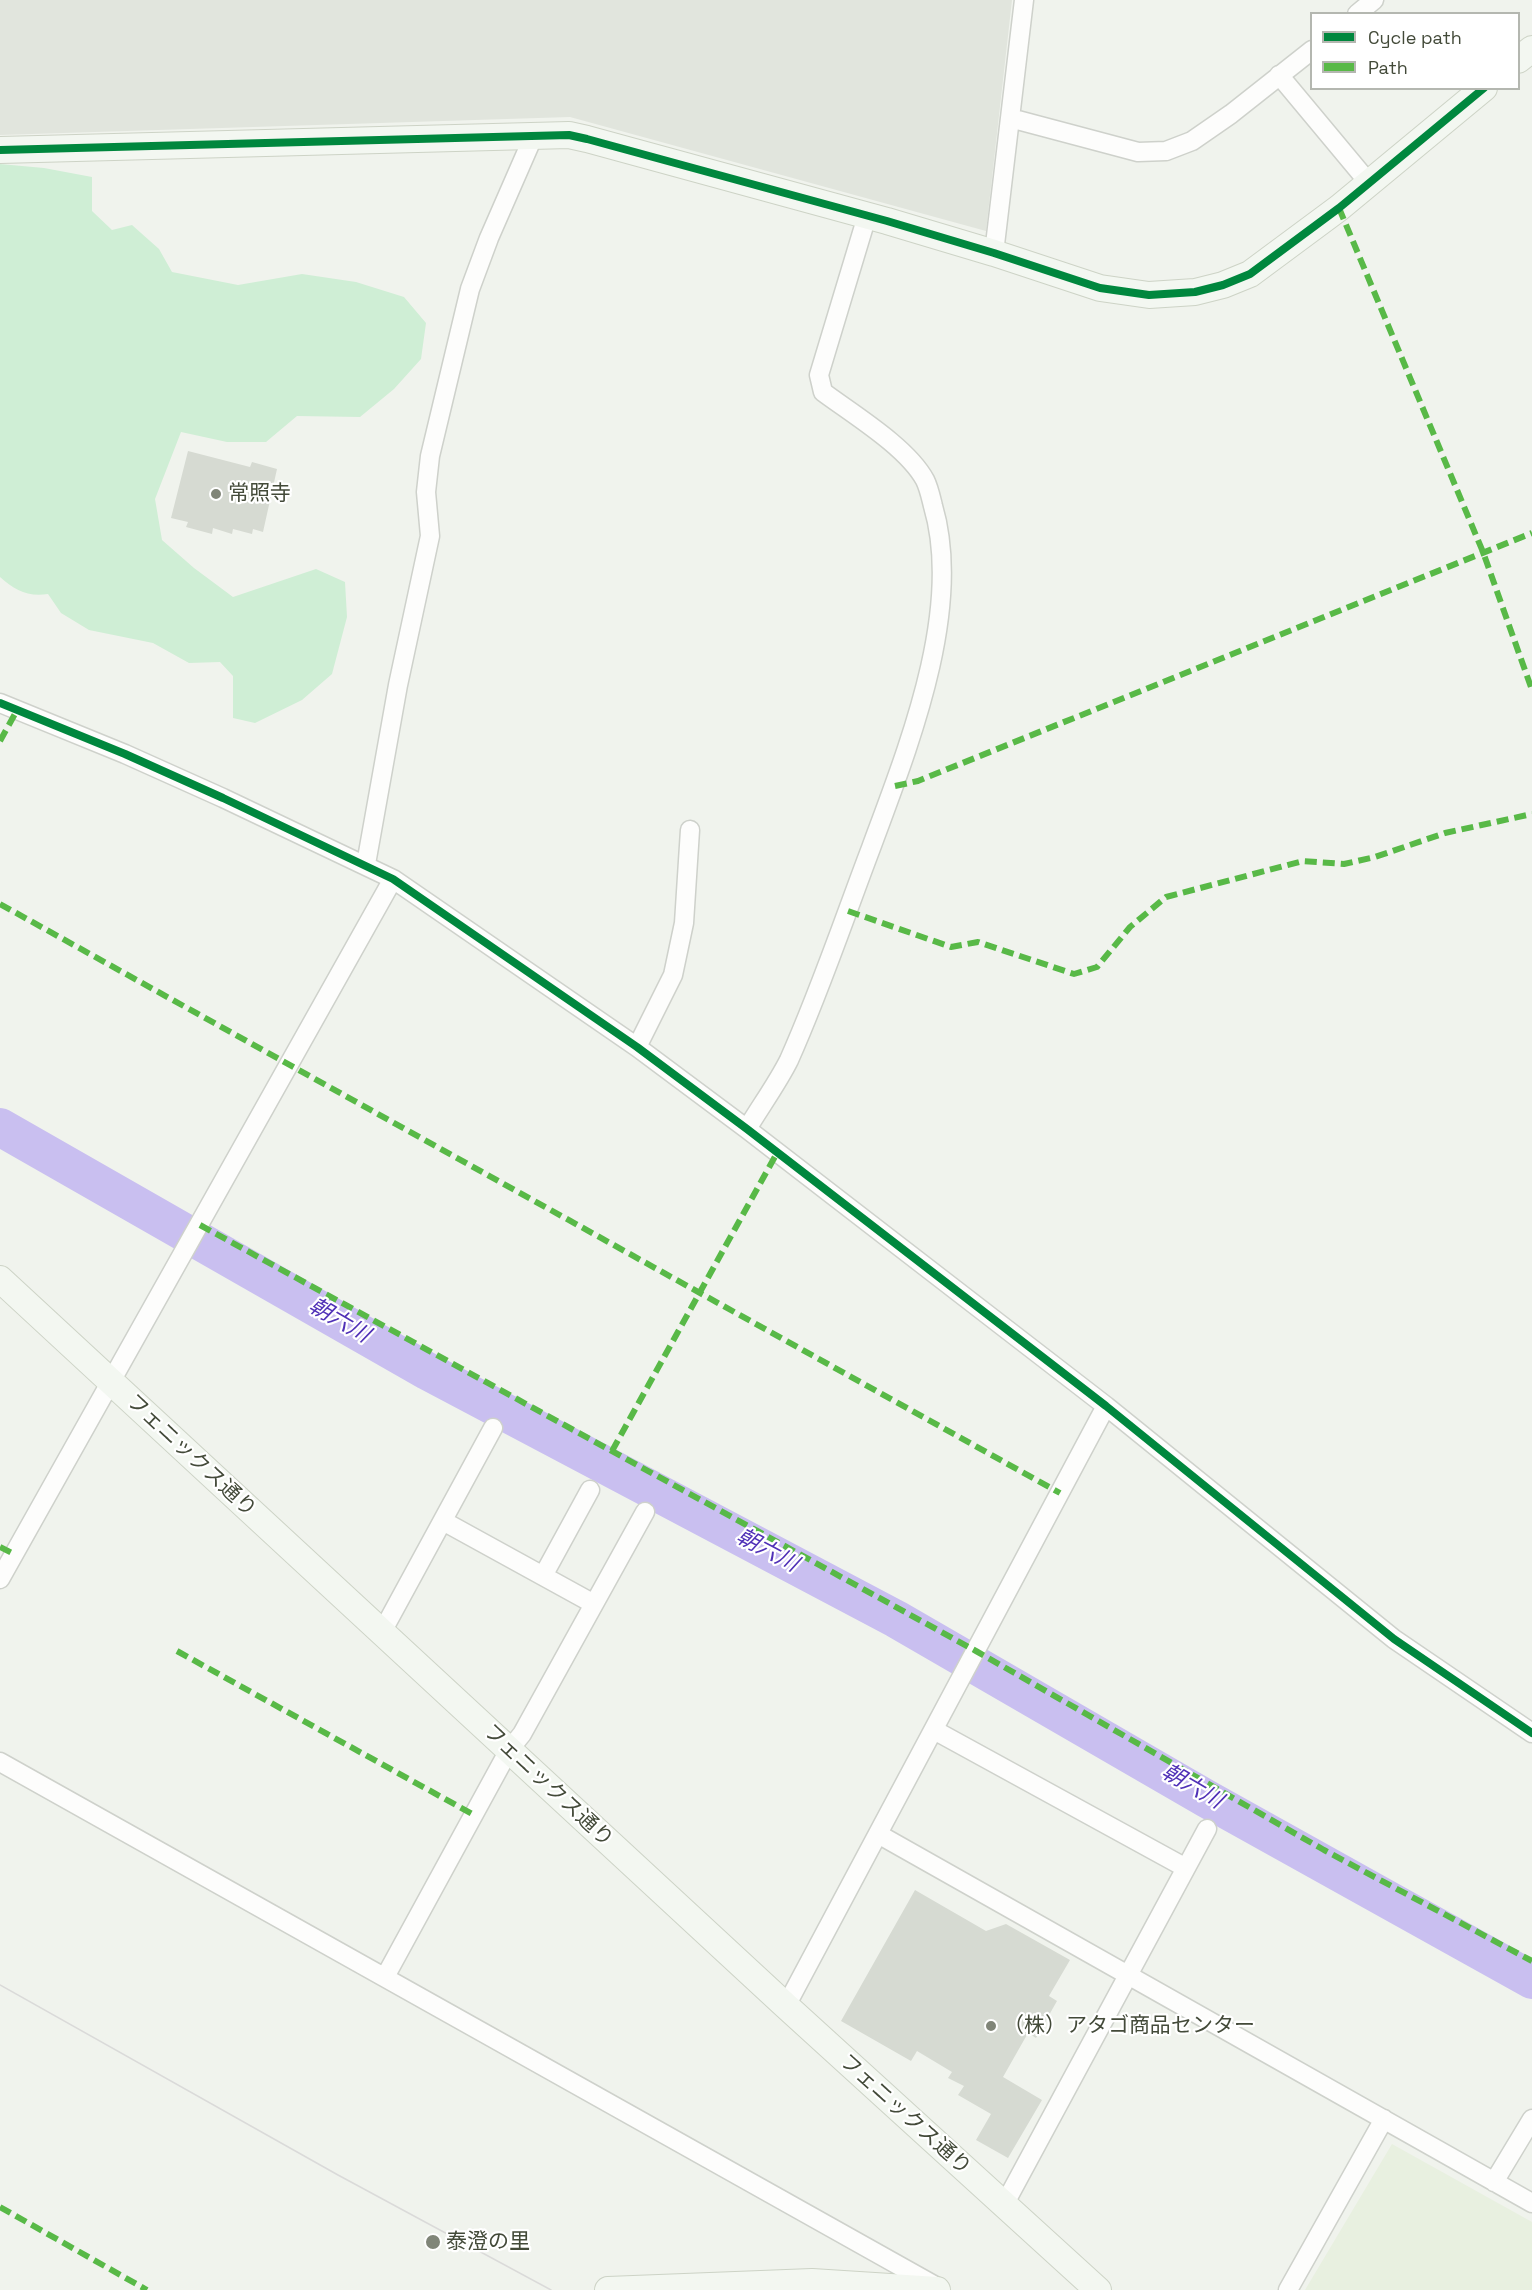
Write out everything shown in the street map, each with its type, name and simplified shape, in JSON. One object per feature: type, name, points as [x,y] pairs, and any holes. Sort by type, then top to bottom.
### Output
[{"type":"main road","points":[[1520,58],[1532,49]]},
{"type":"main road","points":[[0,150],[569,135],[867,216],[994,253],[1100,288],[1149,295],[1195,292],[1223,285],[1250,274],[1339,208],[1482,90]]},
{"type":"main road","name":"フェニックス通り","points":[[0,1279],[786,2006],[1098,2290]]},
{"type":"main road","points":[[608,2290],[813,2286],[937,2290]]},
{"type":"street","points":[[994,253],[1024,0]]},
{"type":"street","points":[[1359,12],[1374,0]]},
{"type":"street","points":[[1010,118],[1138,152],[1166,151],[1192,141],[1310,51]]},
{"type":"street","points":[[1279,75],[1370,183]]},
{"type":"street","points":[[366,864],[398,685],[430,536],[426,492],[430,456],[470,289],[489,238],[534,135]]},
{"type":"street","points":[[747,1130],[788,1061],[848,911],[902,764],[925,687],[938,621],[942,567],[940,530],[926,481],[910,458],[823,392],[819,375],[867,216]]},
{"type":"street","points":[[0,703],[146,764],[366,864],[393,879],[637,1047],[1106,1406],[1394,1639],[1532,1733]]},
{"type":"street","points":[[637,1047],[673,975],[684,922],[690,830]]},
{"type":"street","points":[[0,1579],[393,879]]},
{"type":"street","points":[[786,2006],[1106,1406]]},
{"type":"street","points":[[382,1632],[493,1428]]},
{"type":"street","points":[[543,1576],[590,1490]]},
{"type":"street","points":[[385,1977],[509,1750],[522,1734],[645,1512]]},
{"type":"street","points":[[443,1521],[594,1604]]},
{"type":"street","points":[[934,1730],[1186,1868]]},
{"type":"street","points":[[0,1762],[943,2290]]},
{"type":"street","points":[[1004,2205],[1207,1829]]},
{"type":"street","points":[[879,1834],[1532,2203]]},
{"type":"street","points":[[1494,2182],[1532,2119]]},
{"type":"street","points":[[1288,2290],[1384,2120]]},
{"type":"shaded area","points":[[0,0],[1012,0],[986,231],[570,117],[0,135]]},
{"type":"shaded area","points":[[1392,2144],[1532,2222],[1532,2290],[1305,2290]]},
{"type":"green space","points":[[0,164],[44,168],[92,177],[92,211],[112,230],[132,225],[159,249],[172,272],[238,285],[302,274],[356,282],[404,297],[426,323],[421,359],[394,389],[360,417],[297,416],[266,442],[227,442],[181,432],[155,499],[162,540],[194,568],[233,597],[316,569],[345,582],[347,617],[332,674],[302,700],[255,723],[233,718],[233,676],[220,662],[189,663],[153,643],[89,630],[61,613],[48,594],[22,592],[0,577]]},
{"type":"building","points":[[188,451],[250,467],[252,462],[277,469],[263,532],[253,529],[252,534],[233,529],[232,534],[213,528],[212,534],[186,527],[188,522],[171,518]]},
{"type":"building","name":"（株）アタゴ商品センター","points":[[915,1890],[986,1931],[1006,1924],[1070,1960],[1049,1996],[1057,2001],[1036,2038],[1028,2033],[1003,2077],[1042,2100],[1008,2158],[976,2140],[991,2114],[958,2095],[964,2086],[948,2078],[952,2072],[917,2051],[911,2061],[841,2021]]},
{"type":"waterway","name":"朝六川","points":[[0,1127],[427,1371],[896,1619],[1207,1799],[1532,1980]]},
{"type":"tram line","points":[[0,1985],[338,2175],[551,2290]]},
{"type":"marked path","points":[[1339,208],[1483,552],[1532,690]]},
{"type":"marked path","points":[[895,786],[918,781],[1532,533]]},
{"type":"marked path","points":[[0,741],[16,712]]},
{"type":"marked path","points":[[848,911],[951,947],[978,942],[1074,974],[1097,967],[1130,927],[1166,897],[1303,861],[1344,864],[1375,857],[1445,833],[1532,814]]},
{"type":"marked path","points":[[0,904],[1060,1493]]},
{"type":"marked path","points":[[612,1451],[777,1153]]},
{"type":"marked path","points":[[200,1225],[976,1651],[1324,1850],[1532,1961]]},
{"type":"marked path","points":[[0,1547],[14,1554]]},
{"type":"marked path","points":[[177,1651],[474,1815]]},
{"type":"marked path","points":[[0,2207],[147,2290]]},
{"type":"cycle path","points":[[0,150],[569,135],[887,221],[1100,288],[1149,295],[1195,292],[1223,285],[1250,274],[1339,208],[1482,90]]},
{"type":"cycle path","points":[[0,703],[125,754],[393,879],[637,1047],[747,1129],[1106,1406],[1394,1639],[1532,1733]]},
{"type":"place","name":"常照寺","points":[[216,494]]},
{"type":"place","name":"（株）アタゴ商品センター","points":[[991,2026]]},
{"type":"place","name":"泰澄の里","points":[[433,2242]]}]
